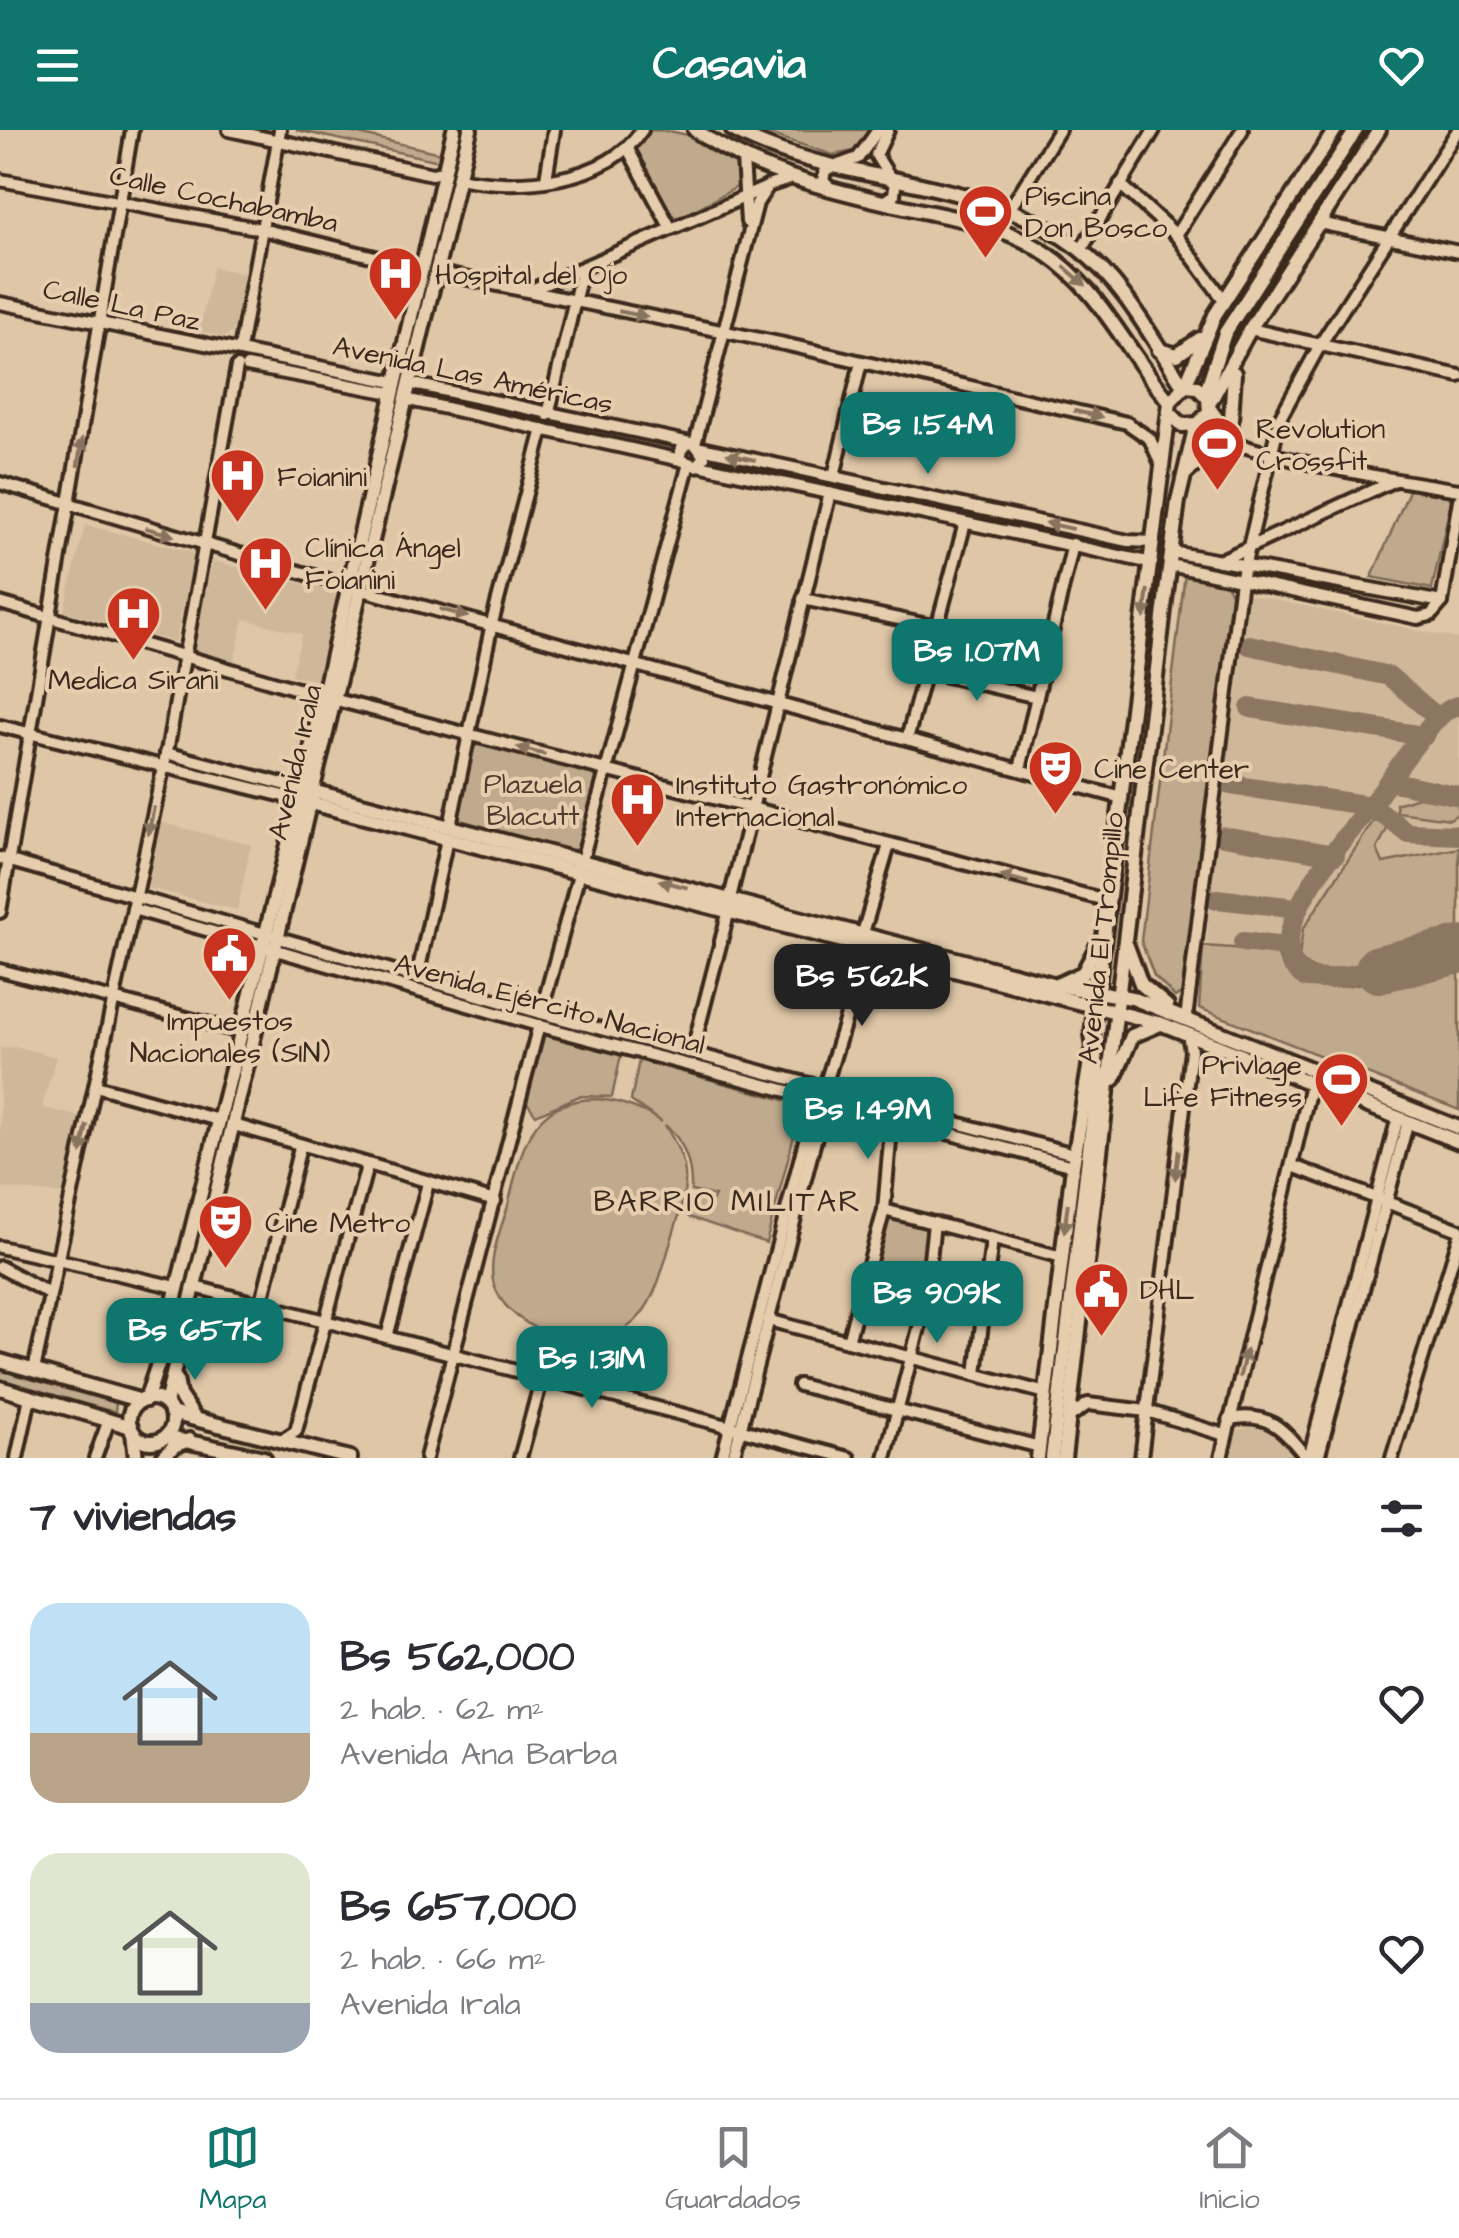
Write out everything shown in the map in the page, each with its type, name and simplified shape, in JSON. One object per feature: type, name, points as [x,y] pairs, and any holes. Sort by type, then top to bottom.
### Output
[{"type":"main road","name":"Avenida Irala","points":[[168,1408],[234,1124],[271,942],[400,390],[420,268],[454,130]]},
{"type":"main road","name":"Avenida Irala","points":[[400,390],[436,272],[470,130]]},
{"type":"main road","points":[[695,130],[743,158],[792,178],[1016,236],[1076,276],[1140,352],[1149,352],[1156,345]]},
{"type":"main road","points":[[733,130],[764,146],[1023,216],[1081,250],[1122,294],[1184,387],[1208,401]]},
{"type":"main road","points":[[1197,355],[1311,175],[1335,130]]},
{"type":"main road","points":[[1171,409],[1224,300],[1346,130]]},
{"type":"main road","points":[[1208,401],[1225,334],[1356,130]]},
{"type":"main road","points":[[1208,401],[1379,130]]},
{"type":"main road","points":[[1001,230],[1010,221],[1009,210]]},
{"type":"main road","points":[[1016,236],[1015,223],[1023,216]]},
{"type":"main road","name":"Calle Cochabamba","points":[[420,268],[436,272]]},
{"type":"main road","points":[[1117,324],[1182,424],[1197,425]]},
{"type":"main road","points":[[1156,345],[1185,352],[1206,334]]},
{"type":"main road","points":[[1183,476],[1206,455],[1235,441],[1236,356]]},
{"type":"main road","name":"Avenida El Trompillo","points":[[1064,1458],[1171,558],[1183,476],[1208,401]]},
{"type":"main road","name":"Avenida El Trompillo","points":[[1039,1453],[1171,409]]},
{"type":"main road","points":[[306,796],[580,867],[730,898],[1056,985],[1118,995],[1459,1128]]},
{"type":"main road","points":[[580,867],[728,914],[1162,1024],[1459,1142]]},
{"type":"main road","points":[[728,914],[737,909],[730,898]]},
{"type":"main road","points":[[1056,985],[1086,969],[1107,919]]},
{"type":"main road","points":[[843,944],[857,941],[864,934]]},
{"type":"main road","points":[[1124,938],[1141,984],[1186,1019]]},
{"type":"main road","name":"Avenida Irala","points":[[144,1400],[155,1374],[241,1032],[271,942]]},
{"type":"main road","points":[[869,950],[874,942],[892,942]]},
{"type":"main road","points":[[1066,1001],[1084,1016],[1092,1034]]},
{"type":"main road","points":[[1108,1095],[1132,1036],[1162,1024]]},
{"type":"main road","name":"Avenida El Trompillo","points":[[1052,1458],[1098,1076],[1092,1053]]},
{"type":"main road","points":[[0,1361],[350,1458]]},
{"type":"main road","points":[[1043,1422],[1064,1362]]},
{"type":"main road","points":[[176,1373],[178,1395],[193,1416]]},
{"type":"main road","points":[[116,1394],[136,1390],[155,1374]]},
{"type":"main road","points":[[0,1388],[108,1420],[132,1429],[144,1441],[189,1440],[264,1458]]},
{"type":"main road","points":[[136,1458],[131,1413],[144,1400]]},
{"type":"main road","points":[[159,1458],[161,1439],[172,1424],[168,1408]]},
{"type":"main road","points":[[210,1444],[205,1431],[216,1422]]},
{"type":"main road","points":[[159,1458],[189,1440]]},
{"type":"street","points":[[0,912],[5,860],[32,734],[72,506],[132,130]]},
{"type":"street","points":[[228,130],[279,135],[432,174],[445,171]]},
{"type":"street","points":[[546,179],[554,130]]},
{"type":"street","points":[[459,178],[494,185],[546,179],[590,168],[628,148],[642,130]]},
{"type":"street","points":[[830,188],[822,174],[858,158],[878,130]]},
{"type":"street","points":[[884,202],[894,194],[876,154],[888,130]]},
{"type":"street","points":[[1009,210],[1059,130]]},
{"type":"street","points":[[1081,250],[1154,130]]},
{"type":"street","points":[[1176,235],[1242,130]]},
{"type":"street","points":[[1186,1019],[1243,574],[1280,418],[1320,345],[1458,130]]},
{"type":"street","points":[[34,1370],[165,759],[242,357],[279,135]]},
{"type":"street","points":[[628,148],[670,226]]},
{"type":"street","points":[[743,158],[747,235]]},
{"type":"street","points":[[528,292],[670,226],[792,178]]},
{"type":"street","name":"Calle Cochabamba","points":[[0,180],[262,229],[420,268]]},
{"type":"street","points":[[1120,184],[1176,235],[1224,300]]},
{"type":"street","points":[[694,445],[747,235],[768,186]]},
{"type":"street","points":[[1318,223],[1459,252]]},
{"type":"street","points":[[548,415],[582,269]]},
{"type":"street","points":[[436,272],[1127,423],[1154,444],[1163,472]]},
{"type":"street","name":"Calle La Paz","points":[[0,303],[100,321],[242,357]]},
{"type":"street","points":[[1250,329],[1459,376]]},
{"type":"street","name":"Avenida Las Américas","points":[[242,357],[400,390],[433,388],[1128,541],[1154,542]]},
{"type":"street","points":[[834,476],[861,362]]},
{"type":"street","points":[[429,405],[425,397],[433,388]]},
{"type":"street","name":"Avenida Las Américas","points":[[400,390],[429,405],[1152,562]]},
{"type":"street","points":[[1208,401],[1235,441]]},
{"type":"street","points":[[1197,425],[1212,436],[1272,453],[1459,490]]},
{"type":"street","points":[[416,982],[492,623],[543,430]]},
{"type":"street","points":[[426,1458],[689,464],[704,457],[694,445]]},
{"type":"street","points":[[689,464],[680,451],[694,445]]},
{"type":"street","points":[[1218,562],[1396,480]]},
{"type":"street","points":[[0,483],[355,588],[1122,798]]},
{"type":"street","points":[[730,898],[830,493]]},
{"type":"street","points":[[915,512],[918,495]]},
{"type":"street","points":[[1171,558],[1418,618],[1431,615],[1442,602],[1459,500]]},
{"type":"street","points":[[907,739],[965,523]]},
{"type":"street","points":[[1125,554],[1132,549],[1128,541]]},
{"type":"street","points":[[1020,770],[1073,544]]},
{"type":"street","points":[[1171,558],[1218,562],[1243,574],[1442,602]]},
{"type":"street","points":[[803,599],[1046,650]]},
{"type":"street","points":[[0,603],[329,697],[1109,901]]},
{"type":"street","points":[[925,671],[1037,697]]},
{"type":"street","points":[[0,726],[165,759],[306,796]]},
{"type":"street","points":[[864,934],[889,845]]},
{"type":"street","name":"Avenida Ejército Nacional","points":[[5,860],[134,903],[541,1019],[1074,1160]]},
{"type":"street","points":[[691,1058],[728,914]]},
{"type":"street","points":[[722,1458],[735,1428],[823,1094],[869,950]]},
{"type":"street","points":[[0,970],[241,1032]]},
{"type":"street","points":[[1141,1458],[1192,1052],[1188,1034]]},
{"type":"street","points":[[1221,1458],[1311,1084]]},
{"type":"street","points":[[96,1086],[218,1120]]},
{"type":"street","name":"Avenida Ejército Nacional","points":[[823,1094],[892,1118],[1074,1160]]},
{"type":"street","points":[[848,1341],[884,1210],[892,1118]]},
{"type":"street","points":[[1308,1458],[1403,1120]]},
{"type":"street","points":[[234,1124],[300,1147],[495,1201]]},
{"type":"street","points":[[262,1305],[300,1147]]},
{"type":"street","points":[[282,1440],[296,1431],[368,1166]]},
{"type":"street","points":[[1292,1166],[1459,1230]]},
{"type":"street","points":[[387,1337],[428,1183]]},
{"type":"street","points":[[1318,1458],[1381,1200]]},
{"type":"street","points":[[884,1210],[1062,1257]]},
{"type":"street","points":[[884,1458],[914,1358],[925,1305],[934,1223]]},
{"type":"street","points":[[976,1374],[992,1238]]},
{"type":"street","points":[[1392,1458],[1459,1238]]},
{"type":"street","points":[[0,1247],[176,1286]]},
{"type":"street","points":[[0,1267],[50,1294]]},
{"type":"street","points":[[195,1288],[849,1458]]},
{"type":"street","points":[[766,1313],[848,1341],[1046,1392]]},
{"type":"street","points":[[520,1458],[542,1378]]},
{"type":"street","points":[[1073,1384],[1088,1404]]},
{"type":"street","points":[[799,1385],[900,1410],[1039,1453]]},
{"type":"street","points":[[16,1458],[30,1396]]},
{"type":"street","points":[[1069,1417],[1088,1404],[1147,1411],[1225,1435]]},
{"type":"street","points":[[1229,1419],[1253,1416],[1274,1420],[1308,1458]]},
{"type":"street","points":[[95,1458],[108,1420]]},
{"type":"street","points":[[732,1458],[735,1428]]},
{"type":"shaded area","points":[[213,267],[245,274],[233,332],[224,337],[199,331]]},
{"type":"shaded area","points":[[85,525],[192,552],[194,559],[175,642],[64,611]]},
{"type":"shaded area","name":"Clínica Ángel Foianini","points":[[213,561],[334,592],[337,600],[330,641],[316,681],[291,675],[302,634],[244,619],[233,666],[192,656],[189,649]]},
{"type":"shaded area","points":[[1247,594],[1459,639],[1459,1110],[1200,1008],[1222,778]]},
{"type":"shaded area","points":[[159,822],[251,845],[237,910],[148,888]]},
{"type":"shaded area","points":[[18,1047],[56,1057],[42,1107],[80,1117],[63,1194],[0,1188],[0,1048]]},
{"type":"shaded area","points":[[1252,1427],[1277,1434],[1292,1447],[1294,1458],[1231,1458],[1236,1430]]},
{"type":"green space","points":[[296,130],[341,130],[440,153],[439,161]]},
{"type":"green space","points":[[647,130],[685,134],[711,143],[739,169],[737,187],[681,217],[670,217],[634,150]]},
{"type":"green space","points":[[757,130],[870,130],[854,151],[833,155]]},
{"type":"green space","points":[[433,391],[679,444],[677,457],[430,403]]},
{"type":"green space","points":[[706,451],[909,495],[906,507],[703,463]]},
{"type":"green space","points":[[1411,486],[1446,493],[1451,500],[1432,589],[1372,577]]},
{"type":"green space","points":[[927,499],[1128,543],[1126,552],[925,510]]},
{"type":"green space","points":[[1185,573],[1224,581],[1231,593],[1185,992],[1175,997],[1154,976],[1141,941]]},
{"type":"green space","name":"Plazuela Blacutt","points":[[481,742],[594,772],[597,782],[577,849],[571,851],[456,819],[472,749]]},
{"type":"green space","points":[[1418,797],[1457,803],[1459,813],[1450,819],[1397,812],[1396,804]]},
{"type":"green space","points":[[1374,820],[1383,821],[1387,829],[1377,849],[1383,863],[1459,848],[1459,930],[1371,949],[1373,961],[1333,971],[1315,969],[1299,957],[1303,929]]},
{"type":"green space","points":[[1203,946],[1277,951],[1292,978],[1317,987],[1377,980],[1381,990],[1459,972],[1459,1110],[1199,1008]]},
{"type":"green space","points":[[541,1034],[621,1055],[612,1097],[579,1096],[536,1115],[525,1100]]},
{"type":"green space","points":[[639,1060],[802,1105],[766,1243],[689,1217],[695,1197],[712,1202],[715,1196],[691,1191],[686,1155],[665,1125],[683,1161],[685,1185],[680,1214],[651,1299],[630,1326],[614,1334],[570,1338],[548,1333],[508,1308],[493,1281],[495,1249],[520,1159],[538,1124],[569,1103],[606,1100],[645,1112],[662,1122],[631,1101]]},
{"type":"green space","points":[[887,1217],[930,1228],[923,1287],[872,1272]]},
{"type":"green space","points":[[574,1346],[611,1356],[604,1383],[567,1374]]},
{"type":"green space","points":[[0,1369],[116,1403],[115,1412],[0,1382]]},
{"type":"waterway","points":[[1228,347],[1368,130]]},
{"type":"taxiway","points":[[1249,645],[1389,676],[1438,718]]},
{"type":"taxiway","points":[[1379,969],[1329,979],[1306,978],[1291,961],[1289,939],[1296,913],[1328,860],[1416,744],[1439,717],[1459,706]]},
{"type":"taxiway","points":[[1250,708],[1424,736]]},
{"type":"taxiway","points":[[1389,781],[1459,796]]},
{"type":"taxiway","points":[[1231,785],[1371,806],[1408,833],[1459,835]]},
{"type":"taxiway","points":[[1223,836],[1335,855]]},
{"type":"taxiway","points":[[1216,899],[1298,908]]},
{"type":"taxiway","points":[[1243,942],[1285,947]]},
{"type":"runway","points":[[1379,969],[1459,950]]},
{"type":"place","name":"Piscina Don Bosco","points":[[986,260]]},
{"type":"place","name":"Hospital del Ojo","points":[[396,323]]},
{"type":"place","name":"Revolution Crossfit","points":[[1217,493]]},
{"type":"place","name":"Foianini","points":[[238,525]]},
{"type":"place","name":"Clínica Ángel Foianini","points":[[266,612]]},
{"type":"place","name":"Medica Sirani","points":[[133,662]]},
{"type":"place","name":"Cine Center","points":[[1055,817]]},
{"type":"place","name":"Instituto Gastronómico Internacional","points":[[637,849]]},
{"type":"place","name":"Impuestos Nacionales (SIN)","points":[[230,1003]]},
{"type":"place","name":"Privlage Life Fitness","points":[[1341,1129]]},
{"type":"place","name":"Cine Metro","points":[[226,1271]]},
{"type":"place","name":"DHL","points":[[1101,1338]]},
{"type":"district","name":"BARRIO MILITAR","points":[[728,1201]]}]
